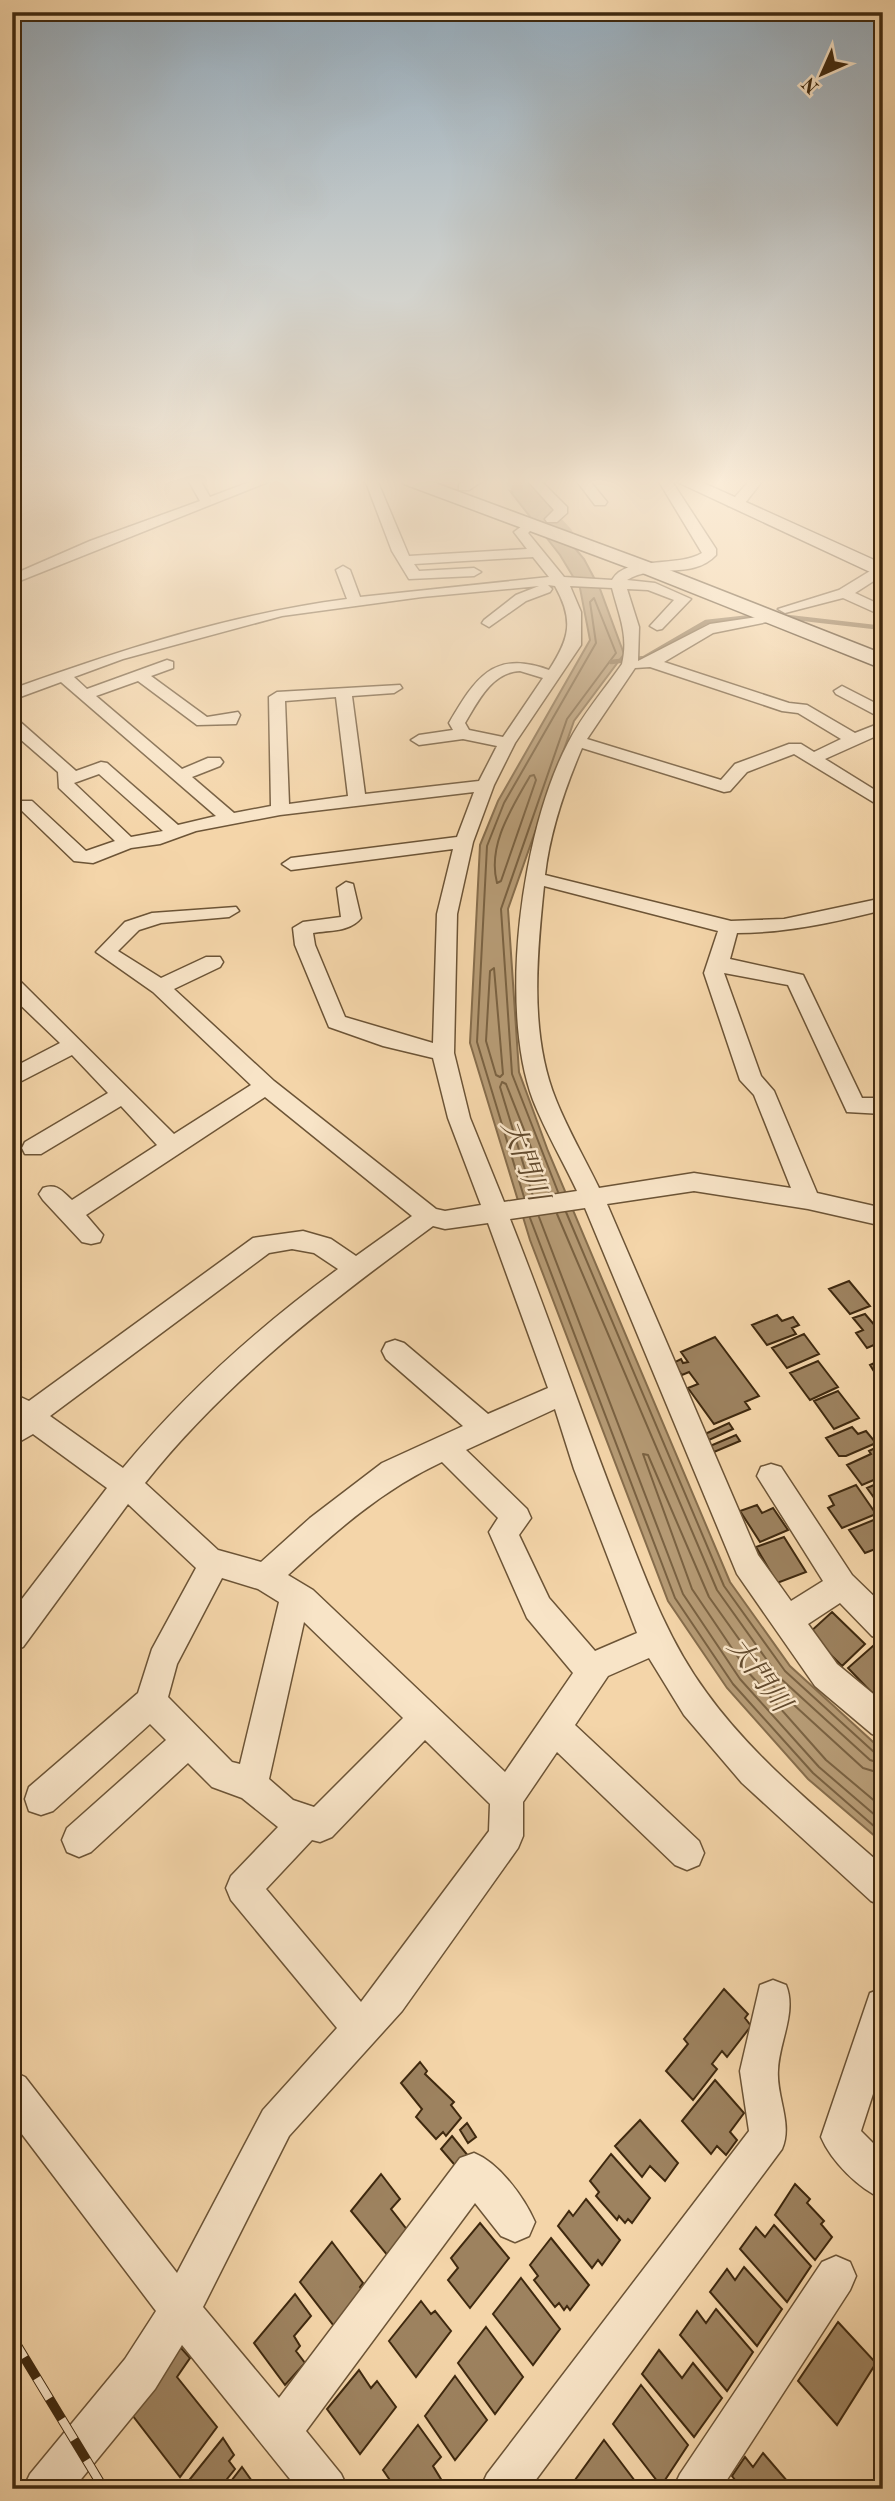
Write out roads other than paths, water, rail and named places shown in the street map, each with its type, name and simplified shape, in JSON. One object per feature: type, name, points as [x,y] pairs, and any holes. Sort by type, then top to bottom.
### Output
[{"type":"street","points":[[353,597],[355,602]]},
{"type":"street","points":[[12,695],[118,656],[281,612],[394,597]]},
{"type":"street","points":[[489,622],[523,597]]},
{"type":"street","points":[[567,597],[574,613],[577,630],[573,645],[507,743],[485,785],[464,842],[447,914],[443,1053],[459,1118],[500,1211],[588,1469],[655,1640],[695,1704],[753,1772],[883,1889]]},
{"type":"street","points":[[620,597],[630,617],[634,650],[641,663],[788,708],[801,708],[854,739]]},
{"type":"street","points":[[657,626],[684,600],[676,597]]},
{"type":"street","points":[[732,597],[779,613]]},
{"type":"street","points":[[744,597],[880,655]]},
{"type":"street","points":[[832,597],[779,613],[709,629],[641,663],[577,741],[556,786],[538,854],[527,953],[531,1046],[544,1099],[747,1564],[826,1675],[883,1723]]},
{"type":"street","points":[[852,597],[883,612]]},
{"type":"street","points":[[85,695],[167,665]]},
{"type":"street","points":[[463,734],[457,723],[479,688],[501,669],[519,666],[552,676]]},
{"type":"street","points":[[140,675],[203,722],[230,721],[232,715]]},
{"type":"street","points":[[63,676],[230,819]]},
{"type":"street","points":[[280,810],[277,697],[394,688]]},
{"type":"street","points":[[842,691],[883,714]]},
{"type":"street","points":[[343,692],[357,801]]},
{"type":"street","points":[[415,722],[420,747],[463,734],[507,743]]},
{"type":"street","points":[[12,723],[66,771],[65,784],[127,843]]},
{"type":"street","points":[[813,759],[883,727]]},
{"type":"street","points":[[577,741],[724,787],[741,768],[795,748],[883,803]]},
{"type":"street","points":[[180,776],[214,762]]},
{"type":"street","points":[[66,777],[79,776],[101,767],[175,832]]},
{"type":"street","points":[[26,805],[81,857],[93,857],[127,843],[154,840],[175,832],[230,819],[280,810],[485,785]]},
{"type":"street","points":[[292,864],[464,842]]},
{"type":"street","points":[[536,878],[687,916],[703,924],[729,927],[755,927],[883,904]]},
{"type":"street","points":[[346,888],[351,918],[348,922],[303,928],[305,945],[336,1022],[391,1041],[443,1053]]},
{"type":"street","points":[[229,911],[159,917],[132,926],[106,952],[160,988],[266,1086],[429,1216],[445,1220],[694,1181],[808,1199],[883,1217]]},
{"type":"street","points":[[729,927],[714,973],[751,1080],[763,1091],[808,1199]]},
{"type":"street","points":[[160,988],[213,962]]},
{"type":"street","points":[[719,962],[796,980],[855,1106],[883,1106]]},
{"type":"street","points":[[12,985],[74,1044],[172,1146]]},
{"type":"street","points":[[12,1078],[74,1044]]},
{"type":"street","points":[[71,1213],[266,1086]]},
{"type":"street","points":[[33,1148],[123,1095]]},
{"type":"street","points":[[51,1194],[91,1235]]},
{"type":"street","points":[[12,1637],[126,1485],[191,1410],[277,1331],[429,1216]]},
{"type":"street","points":[[356,1269],[320,1242],[291,1238],[262,1245],[23,1418],[126,1485],[148,1502],[209,1561],[265,1577],[295,1595],[507,1797]]},
{"type":"street","points":[[394,1351],[486,1430]]},
{"type":"street","points":[[265,1577],[320,1527],[392,1472],[486,1430],[538,1402],[563,1394]]},
{"type":"street","points":[[446,1448],[517,1518],[503,1532],[538,1608],[593,1671]]},
{"type":"street","points":[[771,1476],[842,1585],[883,1626]]},
{"type":"street","points":[[41,1799],[151,1702],[163,1660],[215,1563]]},
{"type":"street","points":[[786,1621],[842,1585]]},
{"type":"street","points":[[252,1783],[295,1595]]},
{"type":"street","points":[[45,2489],[140,2374],[180,2310],[276,2123],[388,1998],[506,1836],[507,1797],[597,1665],[655,1640]]},
{"type":"street","points":[[151,1702],[223,1776],[252,1783],[271,1806],[305,1823],[320,1825],[424,1718]]},
{"type":"street","points":[[555,1728],[687,1853]]},
{"type":"street","points":[[79,1840],[189,1740]]},
{"type":"street","points":[[305,1823],[243,1888],[361,2029]]},
{"type":"street","points":[[502,2489],[769,2136],[759,2071],[773,1998]]},
{"type":"street","points":[[883,2006],[840,2137],[883,2180]]},
{"type":"street","points":[[12,2090],[180,2310],[326,2489]]},
{"type":"street","points":[[279,2432],[474,2172],[515,2222]]},
{"type":"street","points":[[695,2489],[836,2276]]},
{"type":"water","name":"大門川","points":[[582,597],[603,597],[624,654],[574,721],[508,909],[519,1072],[548,1151],[730,1582],[790,1666],[883,1751],[883,1843],[808,1779],[727,1688],[668,1601],[530,1240],[470,1043],[480,845],[498,801],[590,640]]},
{"type":"waterway","points":[[611,662],[644,658],[706,622],[760,616]]},
{"type":"waterway","points":[[779,616],[883,628]]},
{"type":"railway","points":[[12,2337],[104,2489]]}]
